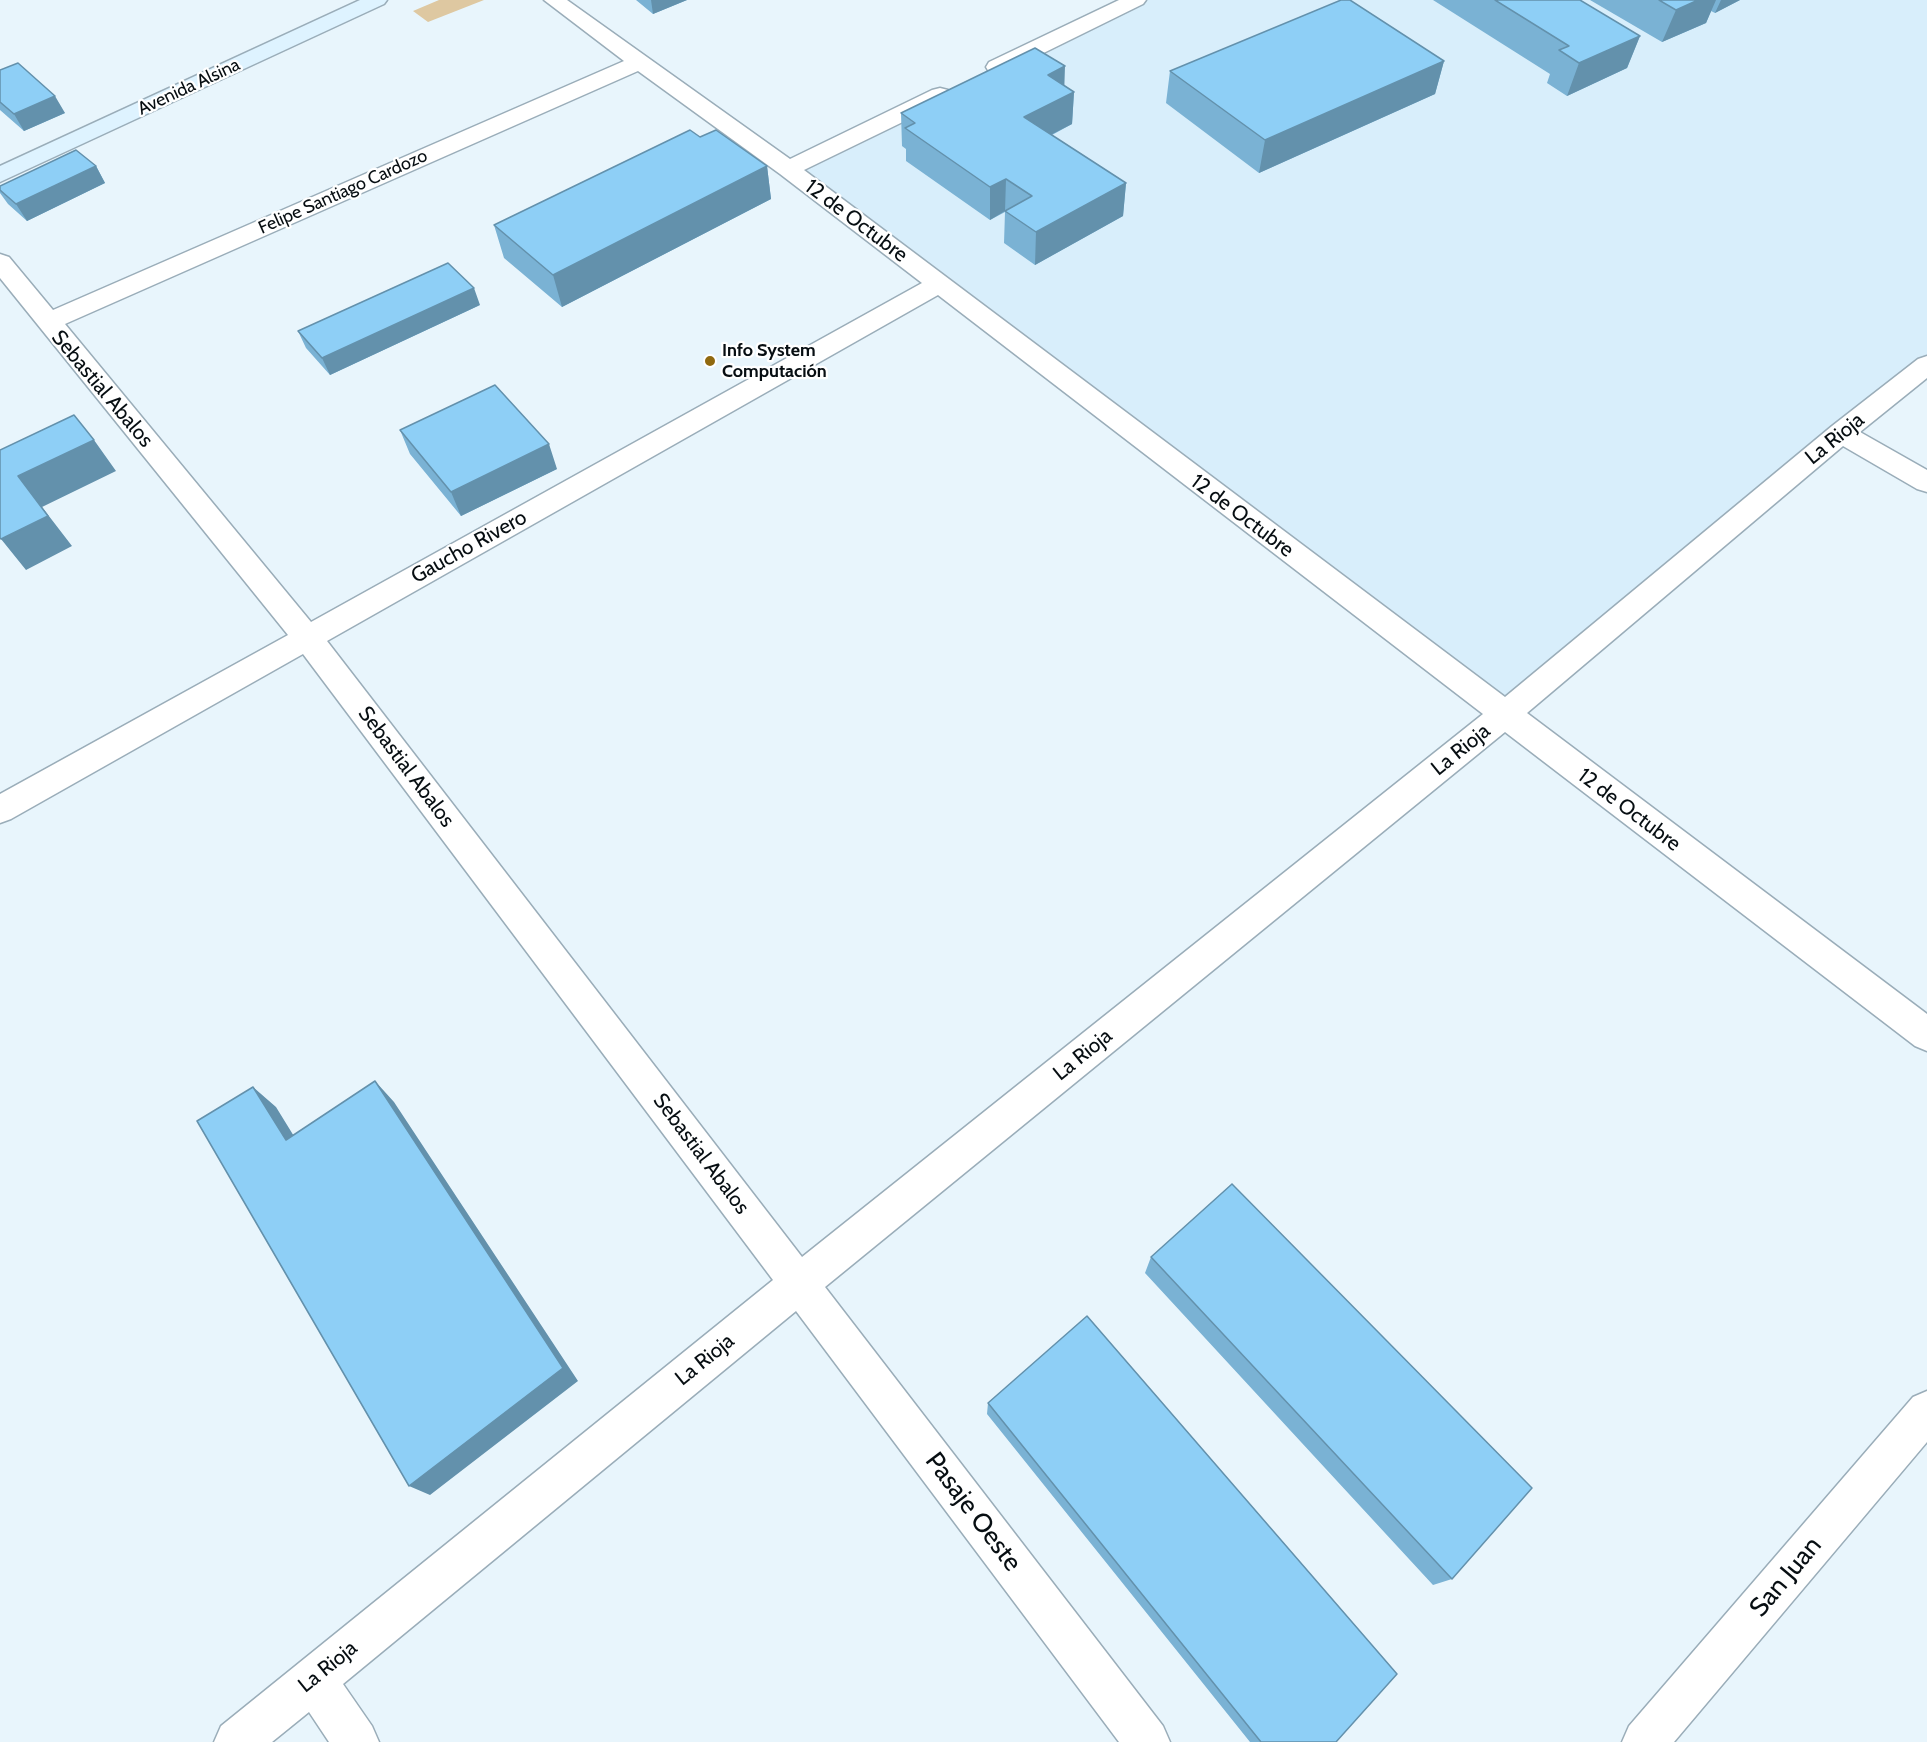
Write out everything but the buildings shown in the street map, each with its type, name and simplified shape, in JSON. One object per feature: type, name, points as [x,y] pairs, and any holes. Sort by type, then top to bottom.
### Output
[{"type":"main road","name":"Avenida Alsina","points":[[0,175],[377,0]]},
{"type":"street","name":"12 de Octubre","points":[[554,0],[788,169],[1927,1035]]},
{"type":"street","points":[[978,77],[1136,0]]},
{"type":"street","name":"Felipe Santiago Cardozo","points":[[47,322],[639,62]]},
{"type":"street","points":[[788,169],[957,87]]},
{"type":"street","name":"Sebastial Abalos","points":[[0,262],[307,638],[800,1283]]},
{"type":"street","name":"Gaucho Rivero","points":[[0,810],[939,284]]},
{"type":"street","name":"La Rioja","points":[[237,1742],[800,1283],[1504,715],[1841,433],[1927,365]]},
{"type":"street","points":[[1841,433],[1927,482]]},
{"type":"street","name":"Pasaje Oeste","points":[[800,1283],[1147,1742]]},
{"type":"street","name":"San Juan","points":[[1645,1742],[1927,1411]]},
{"type":"street","points":[[313,1680],[356,1742]]},
{"type":"shaded area","points":[[439,0],[484,0],[428,22],[413,11]]},
{"type":"shaded area","points":[[1136,0],[1927,0],[1927,371],[1504,715],[788,169]]},
{"type":"place","name":"Info System Computación","points":[[710,361]]}]
